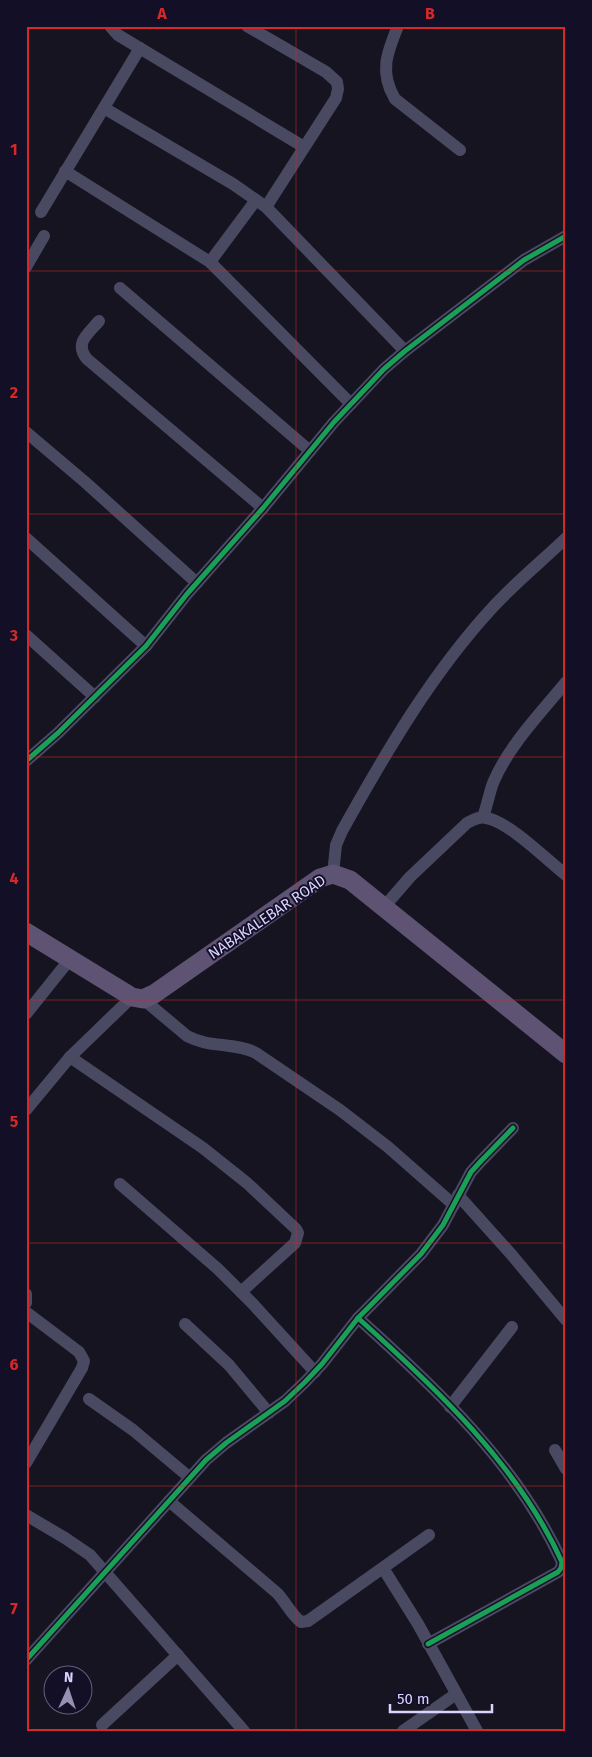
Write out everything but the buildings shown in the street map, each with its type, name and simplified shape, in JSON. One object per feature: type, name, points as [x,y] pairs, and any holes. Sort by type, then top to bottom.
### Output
[{"type":"main road","name":"NABAKALEBAR ROAD","points":[[138,998],[154,994],[320,878],[333,874],[350,880],[566,1054]]},
{"type":"main road","points":[[26,932],[138,998]]},
{"type":"street","points":[[110,26],[118,35],[304,147]]},
{"type":"street","points":[[210,262],[261,204],[304,147],[336,98],[338,89],[337,82],[326,72],[247,26]]},
{"type":"street","points":[[398,26],[388,51],[386,64],[388,88],[395,99],[460,150]]},
{"type":"street","points":[[41,212],[140,48]]},
{"type":"street","points":[[104,108],[226,180],[261,204],[405,350]]},
{"type":"street","points":[[65,171],[210,262],[351,404]]},
{"type":"street","points":[[26,268],[44,236]]},
{"type":"street","points":[[26,761],[95,697],[146,646],[197,583],[310,451],[384,370],[405,350],[524,260],[566,236]]},
{"type":"street","points":[[120,288],[310,451]]},
{"type":"street","points":[[99,321],[80,346],[82,353],[87,359],[263,508]]},
{"type":"street","points":[[26,432],[86,482],[197,583]]},
{"type":"street","points":[[26,538],[146,646]]},
{"type":"street","points":[[333,874],[336,845],[342,831],[392,743],[444,666],[494,606],[566,538]]},
{"type":"street","points":[[26,635],[95,697]]},
{"type":"street","points":[[483,817],[493,784],[503,763],[519,738],[566,682]]},
{"type":"street","points":[[384,907],[410,877],[467,823],[476,818],[493,819],[512,831],[566,875]]},
{"type":"street","points":[[26,1014],[70,959]]},
{"type":"street","points":[[26,1110],[70,1057],[138,998],[187,1036],[195,1040],[204,1043],[241,1047],[256,1053],[347,1116],[456,1200],[511,1254],[566,1320]]},
{"type":"street","points":[[70,1057],[203,1148],[246,1183],[296,1229],[298,1233],[295,1243],[241,1292]]},
{"type":"street","points":[[26,1660],[104,1571],[206,1460],[226,1443],[285,1401],[315,1372],[358,1318],[421,1254],[443,1225],[471,1172],[513,1128]]},
{"type":"street","points":[[120,1184],[241,1292],[315,1372]]},
{"type":"street","points":[[26,1294],[26,1303]]},
{"type":"street","points":[[26,1312],[79,1352],[84,1362],[26,1463]]},
{"type":"street","points":[[358,1318],[400,1356],[480,1438],[511,1477],[562,1553],[561,1568],[558,1572],[428,1644]]},
{"type":"street","points":[[185,1324],[229,1365],[269,1413]]},
{"type":"street","points":[[450,1407],[512,1327]]},
{"type":"street","points":[[89,1399],[133,1430],[189,1477]]},
{"type":"street","points":[[555,1450],[566,1469]]},
{"type":"street","points":[[168,1501],[277,1593],[287,1604],[296,1619],[301,1622],[308,1621],[429,1535]]},
{"type":"street","points":[[26,1515],[90,1555],[244,1731]]},
{"type":"street","points":[[382,1568],[418,1624],[476,1731]]},
{"type":"street","points":[[102,1725],[178,1655]]},
{"type":"street","points":[[403,1731],[456,1694]]},
{"type":"cycle path","points":[[26,761],[58,733],[146,646],[187,594],[263,508],[334,422],[384,369],[524,260],[566,236]]},
{"type":"cycle path","points":[[26,1660],[206,1460],[226,1443],[285,1401],[322,1364],[358,1318],[421,1254],[443,1225],[471,1172],[513,1128]]},
{"type":"cycle path","points":[[358,1318],[445,1400],[499,1461],[523,1493],[544,1527],[562,1562],[558,1572],[428,1644]]}]
